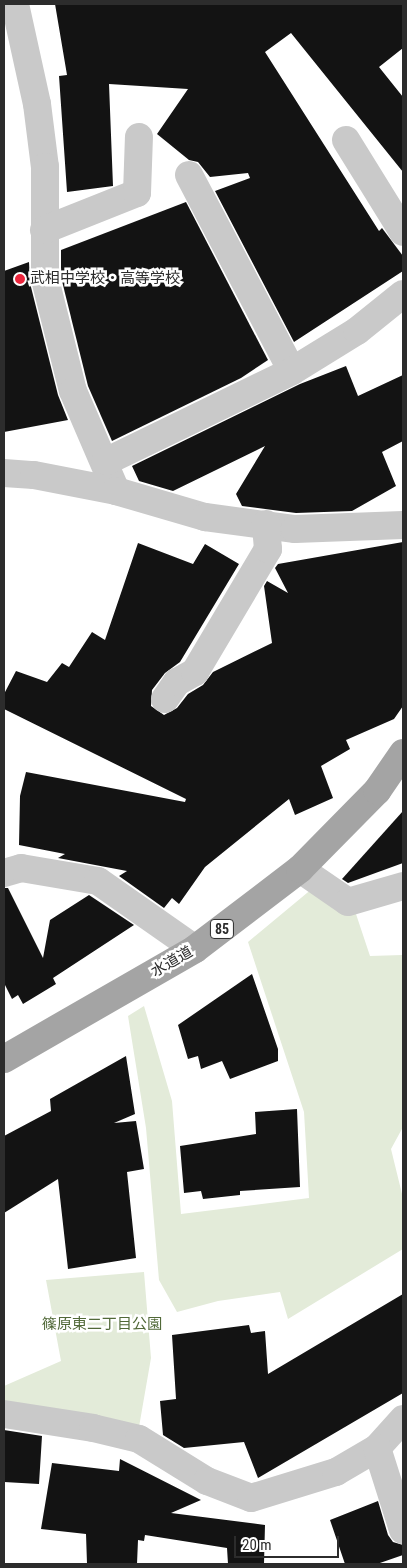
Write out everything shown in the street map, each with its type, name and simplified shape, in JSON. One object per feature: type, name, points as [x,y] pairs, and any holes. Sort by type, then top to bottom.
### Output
[{"type":"main road","name":"水道道","points":[[4,1060],[195,949],[300,869],[377,791],[403,753]]},
{"type":"street","points":[[16,4],[37,104],[44,158],[45,279],[57,338],[73,391],[116,491]]},
{"type":"street","points":[[44,230],[137,193],[139,137]]},
{"type":"street","points":[[346,140],[403,232]]},
{"type":"street","points":[[189,175],[292,371]]},
{"type":"street","points":[[104,462],[292,371],[357,331],[403,294]]},
{"type":"street","points":[[4,473],[34,475],[116,491],[205,517],[296,529],[403,525]]},
{"type":"street","points":[[165,699],[177,682],[195,672],[268,549],[266,524]]},
{"type":"street","points":[[4,873],[20,868],[98,881],[195,949]]},
{"type":"street","points":[[300,869],[348,902],[403,886]]},
{"type":"street","points":[[4,1414],[93,1428],[139,1439],[207,1480],[251,1498],[336,1472],[376,1448],[403,1419]]},
{"type":"street","points":[[376,1448],[403,1530]]},
{"type":"green space","points":[[313,888],[356,914],[370,956],[402,955],[403,1127],[391,1149],[403,1198],[403,1249],[288,1319],[280,1292],[218,1301],[177,1312],[159,1280],[146,1128],[128,1016],[144,1006],[172,1101],[181,1214],[309,1198],[304,1112],[248,942]]},
{"type":"green space","name":"篠原東二丁目公園","points":[[144,1272],[151,1358],[139,1427],[4,1403],[4,1386],[61,1361],[46,1280]]},
{"type":"building","points":[[55,4],[403,4],[403,48],[379,67],[403,97],[403,172],[291,33],[265,52],[379,231],[382,228],[403,256],[403,271],[294,342],[215,191],[250,178],[248,173],[210,177],[198,162],[189,160],[157,134],[188,89],[109,84],[113,186],[67,192],[59,76],[67,75]]},
{"type":"building","points":[[186,202],[268,360],[241,378],[112,441],[88,386],[61,277],[61,250]]},
{"type":"building","points":[[29,262],[30,283],[58,395],[68,420],[4,432],[4,271]]},
{"type":"building","points":[[346,366],[358,396],[403,375],[403,441],[382,452],[396,486],[352,511],[296,513],[242,506],[236,494],[265,446],[173,491],[139,481],[132,466],[300,384]]},
{"type":"building","points":[[403,542],[403,706],[394,719],[346,740],[350,749],[321,766],[333,798],[295,815],[289,799],[205,867],[179,904],[172,898],[164,908],[119,876],[127,871],[58,858],[65,854],[19,845],[20,796],[26,772],[185,802],[186,799],[4,709],[4,694],[16,671],[47,682],[62,663],[69,667],[92,632],[105,640],[138,543],[193,564],[205,544],[239,564],[180,662],[165,673],[152,690],[151,706],[164,715],[177,708],[188,694],[203,685],[213,672],[272,643],[264,586],[267,581],[288,593],[275,568],[278,564]]},
{"type":"building","points":[[403,811],[403,863],[348,883],[342,879]]},
{"type":"building","points":[[4,888],[8,888],[43,958],[50,920],[89,895],[134,925],[53,978],[56,984],[23,1004],[18,995],[12,999],[4,983]]},
{"type":"building","points":[[252,974],[278,1049],[278,1061],[230,1079],[222,1061],[201,1069],[198,1056],[188,1059],[178,1025]]},
{"type":"building","points":[[126,1056],[135,1114],[114,1123],[136,1121],[144,1169],[127,1172],[136,1258],[68,1269],[58,1179],[4,1213],[4,1136],[51,1111],[50,1099]]},
{"type":"building","points":[[297,1109],[300,1187],[240,1191],[240,1195],[203,1199],[201,1191],[184,1193],[180,1146],[256,1134],[255,1112]]},
{"type":"building","points":[[403,1294],[403,1393],[258,1478],[244,1442],[184,1448],[163,1435],[160,1401],[176,1399],[172,1335],[249,1325],[251,1333],[265,1331],[268,1374]]},
{"type":"building","points":[[4,1430],[42,1436],[39,1484],[4,1482]]},
{"type":"building","points":[[120,1459],[201,1500],[171,1513],[265,1525],[264,1564],[228,1564],[227,1548],[145,1535],[144,1541],[138,1540],[137,1564],[87,1564],[86,1534],[41,1529],[52,1463],[119,1471]]},
{"type":"building","points":[[378,1501],[388,1535],[393,1542],[403,1545],[403,1555],[377,1564],[345,1564],[330,1520]]},
{"type":"place","name":"武相中学校・高等学校","points":[[20,279]]}]
